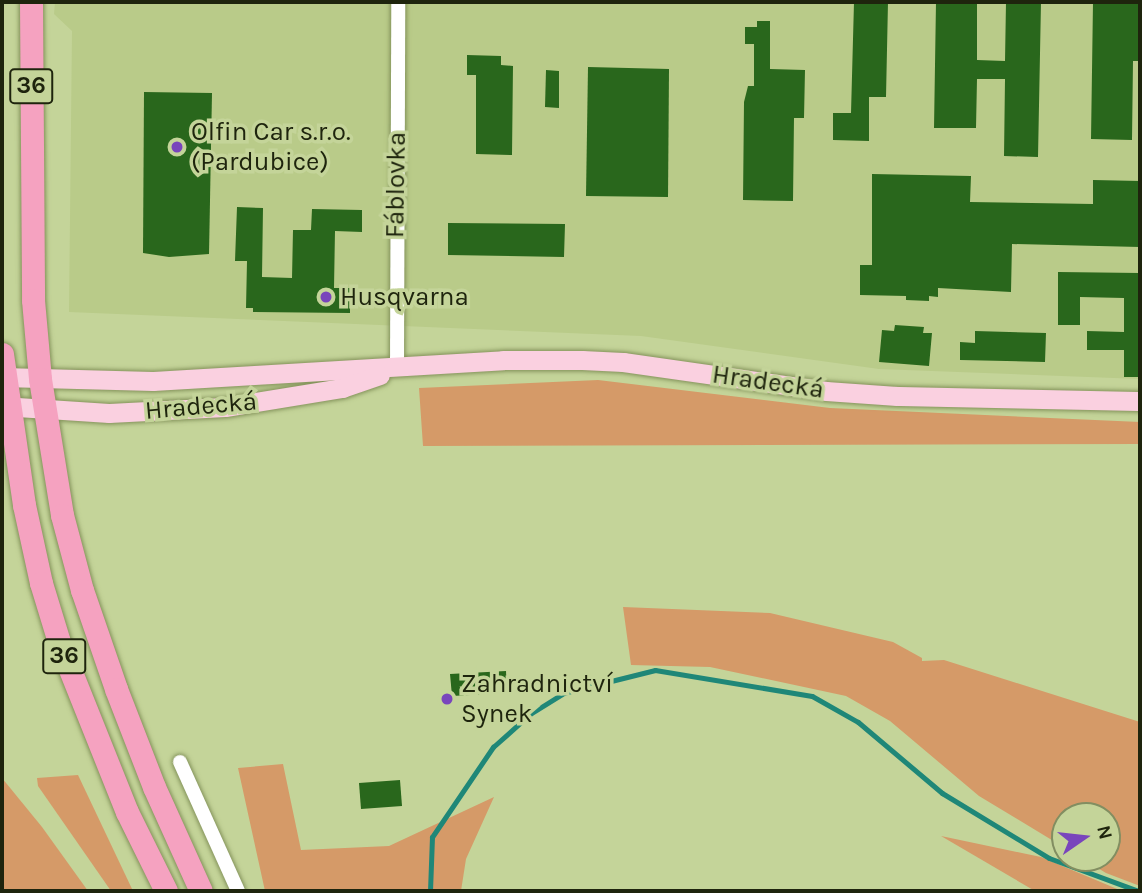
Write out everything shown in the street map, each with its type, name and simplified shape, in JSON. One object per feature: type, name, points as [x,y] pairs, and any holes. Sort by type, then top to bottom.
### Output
[{"type":"main road","name":"36","points":[[31,2],[31,242],[40,379],[62,515],[99,640],[154,788],[201,891]]},
{"type":"main road","name":"36","points":[[2,354],[5,406],[41,583],[59,642],[127,812],[166,891]]},
{"type":"main road","name":"Hradecká","points":[[4,377],[153,381],[397,369],[503,360],[582,360],[886,396],[1140,401]]},
{"type":"main road","name":"Hradecká","points":[[5,406],[45,411],[108,413],[225,407],[342,388],[397,369]]},
{"type":"main road","points":[[2,439],[16,459]]},
{"type":"street","name":"Fáblovka","points":[[397,369],[398,2]]},
{"type":"street","points":[[180,762],[237,891]]},
{"type":"shaded area","points":[[55,2],[1140,2],[1140,379],[879,369],[641,336],[69,312],[72,31],[54,14]]},
{"type":"shaded area","points":[[598,380],[830,408],[1140,422],[1140,444],[423,446],[419,388]]},
{"type":"shaded area","points":[[623,607],[770,613],[893,642],[922,658],[922,661],[944,660],[1140,722],[1140,886],[1104,872],[1121,872],[1121,802],[1051,802],[1051,840],[979,796],[890,721],[846,696],[710,667],[631,665]]},
{"type":"shaded area","points":[[283,764],[301,850],[389,846],[494,797],[466,859],[461,891],[265,891],[238,768]]},
{"type":"shaded area","points":[[78,775],[133,891],[111,891],[38,786],[37,778]]},
{"type":"shaded area","points":[[2,778],[42,827],[88,891],[2,891]]},
{"type":"shaded area","points":[[941,836],[1041,857],[1051,861],[1051,872],[1077,872],[1122,891],[1035,891]]},
{"type":"building","points":[[854,2],[888,2],[886,97],[869,97],[869,141],[833,140],[833,113],[851,113]]},
{"type":"building","points":[[936,2],[977,2],[977,60],[1005,61],[1006,2],[1041,2],[1038,157],[1004,156],[1005,79],[977,79],[976,128],[934,128]]},
{"type":"building","points":[[1093,2],[1140,2],[1140,61],[1133,61],[1132,140],[1091,139]]},
{"type":"building","points":[[757,21],[770,21],[770,69],[805,70],[804,118],[794,118],[793,201],[743,200],[744,102],[748,86],[754,86],[754,44],[745,44],[745,27],[757,27]]},
{"type":"building","points":[[467,55],[501,56],[501,65],[513,66],[512,155],[476,154],[476,75],[467,75]]},
{"type":"building","points":[[588,67],[669,69],[668,197],[586,196]]},
{"type":"building","points":[[546,70],[559,71],[559,108],[545,107]]},
{"type":"building","name":"Olfin Car s.r.o. (Pardubice)","points":[[144,92],[212,93],[209,254],[169,257],[143,253]]},
{"type":"building","points":[[872,174],[971,176],[970,202],[1093,204],[1093,180],[1140,181],[1140,247],[1012,244],[1011,292],[938,288],[938,297],[929,296],[929,301],[906,300],[906,296],[860,295],[860,265],[872,265]]},
{"type":"building","points":[[237,207],[263,208],[262,277],[292,278],[293,230],[311,230],[312,209],[362,210],[362,232],[335,231],[334,288],[350,288],[350,313],[253,312],[253,308],[246,308],[247,261],[235,261]]},
{"type":"building","points":[[448,223],[565,224],[564,257],[448,255]]},
{"type":"building","points":[[1058,272],[1140,273],[1140,377],[1124,377],[1124,350],[1087,350],[1087,331],[1124,332],[1124,298],[1080,297],[1080,325],[1058,325]]},
{"type":"building","points":[[895,325],[924,327],[923,333],[932,333],[929,366],[879,362],[882,330],[894,331]]},
{"type":"building","points":[[975,331],[1046,333],[1045,362],[960,360],[960,342],[975,343]]},
{"type":"building","points":[[506,671],[507,693],[452,696],[450,674]]},
{"type":"building","points":[[400,780],[402,806],[361,809],[359,783]]},
{"type":"waterway","points":[[430,891],[432,837],[493,747],[530,714],[563,693],[655,670],[812,696],[858,722],[942,793],[1049,858],[1138,891]]},
{"type":"place","name":"Olfin Car s.r.o. (Pardubice)","points":[[177,147]]},
{"type":"place","name":"Husqvarna","points":[[326,297]]},
{"type":"place","name":"Zahradnictví Synek","points":[[447,699]]}]
